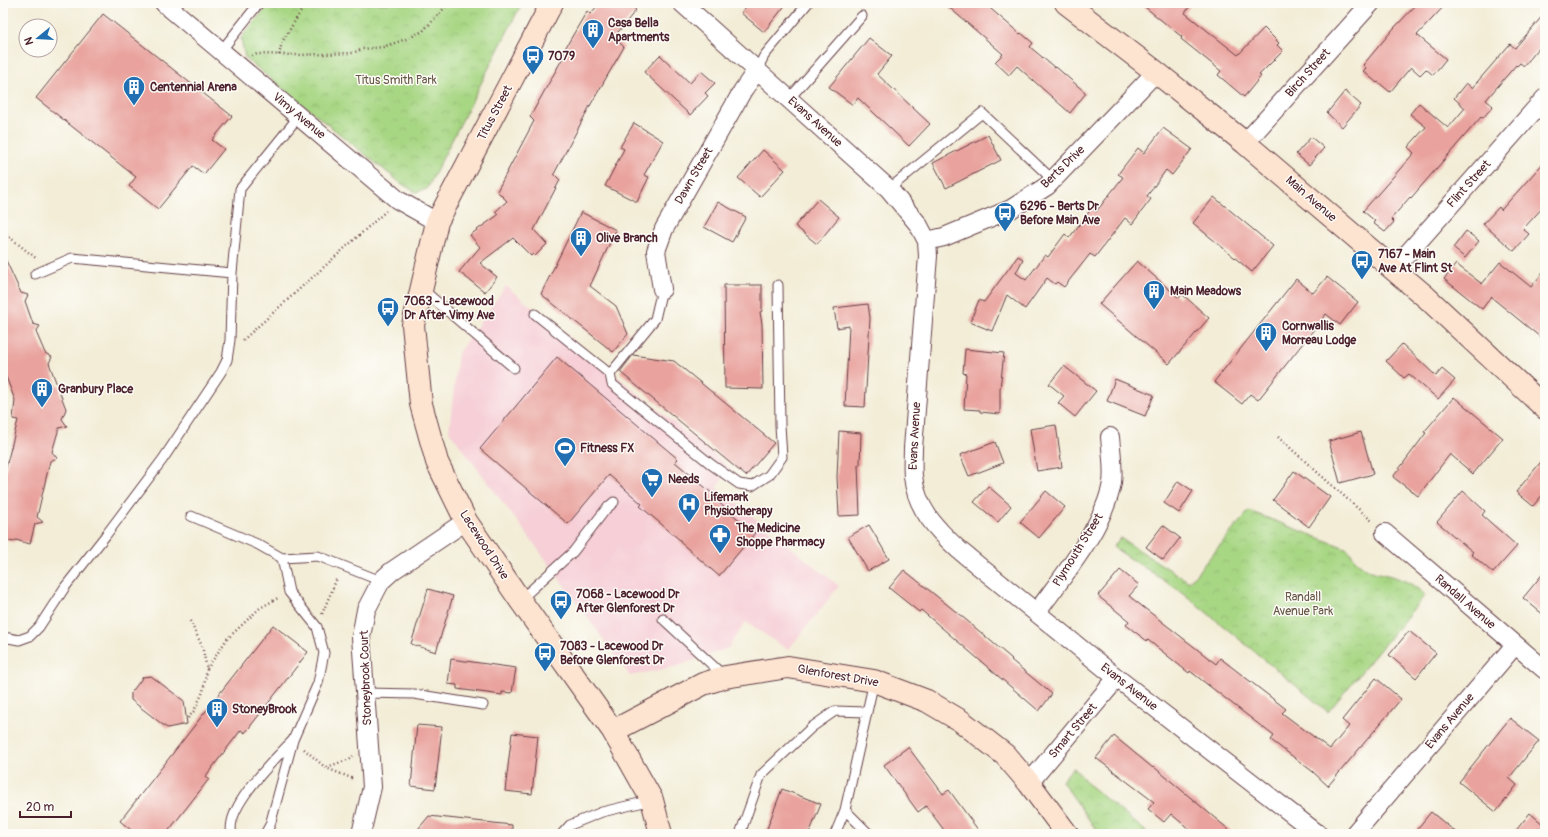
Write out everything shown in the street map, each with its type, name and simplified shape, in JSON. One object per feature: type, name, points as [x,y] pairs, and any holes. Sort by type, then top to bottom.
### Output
[{"type":"street","name":"Vimy Avenue","points":[[164,3],[398,200],[437,222]]},
{"type":"street","name":"Titus Street","points":[[437,222],[552,3]]},
{"type":"street","name":"Evans Avenue","points":[[682,3],[889,189],[918,224],[927,241],[928,256],[913,448],[913,476],[917,495],[925,513],[938,530],[958,550],[1037,612],[1116,678],[1318,834]]},
{"type":"street","name":"Main Avenue","points":[[1066,3],[1245,143],[1426,297],[1543,404]]},
{"type":"street","name":"Birch Street","points":[[1245,143],[1371,3]]},
{"type":"street","name":"Dawn Street","points":[[662,289],[656,251],[664,229],[743,90],[757,70]]},
{"type":"street","name":"Berts Drive","points":[[927,241],[944,237],[1011,209],[1047,186],[1156,72]]},
{"type":"street","name":"Flint Street","points":[[1393,270],[1545,98]]},
{"type":"street","name":"Lacewood Drive","points":[[437,222],[413,325],[420,404],[437,462],[466,521],[613,731],[652,800],[661,834]]},
{"type":"street","name":"Plymouth Street","points":[[1037,612],[1071,564],[1102,516],[1112,482],[1110,437]]},
{"type":"street","name":"Stoneybrook Court","points":[[362,834],[372,787],[361,637],[366,610],[381,581],[392,571],[466,521]]},
{"type":"street","name":"Randall Avenue","points":[[1385,533],[1545,670]]},
{"type":"street","name":"Evans Avenue","points":[[1354,834],[1515,645]]},
{"type":"street","name":"Glenforest Drive","points":[[613,731],[703,684],[725,677],[788,667],[874,681],[927,701],[961,721],[1005,756],[1029,783],[1067,834]]},
{"type":"street","name":"Smart Street","points":[[1029,783],[1116,678]]},
{"type":"lane","points":[[221,51],[259,3]]},
{"type":"lane","points":[[757,70],[764,56],[808,3]]},
{"type":"lane","points":[[789,99],[862,16]]},
{"type":"lane","points":[[889,189],[982,114],[1053,180]]},
{"type":"lane","points":[[3,637],[19,640],[30,636],[39,627],[65,587],[163,458],[217,379],[227,360],[230,340],[232,273],[240,189],[299,116]]},
{"type":"lane","points":[[35,274],[72,258],[232,273]]},
{"type":"lane","points":[[535,314],[610,374],[612,384],[712,465],[739,484],[752,486],[769,475],[782,457],[780,425],[778,285]]},
{"type":"lane","points":[[422,289],[514,368]]},
{"type":"lane","points":[[610,374],[655,318],[662,289]]},
{"type":"lane","points":[[520,600],[573,552],[606,509],[614,502]]},
{"type":"lane","points":[[191,516],[257,544],[282,558],[318,556],[381,581]]},
{"type":"lane","points":[[266,834],[270,825],[293,740],[318,683],[324,653],[317,627],[290,592],[282,558]]},
{"type":"lane","points":[[663,619],[725,677]]},
{"type":"lane","points":[[835,834],[845,810],[874,681]]},
{"type":"lane","points":[[365,693],[414,694],[483,705]]},
{"type":"lane","points":[[740,834],[761,775],[812,727],[835,711],[866,712]]},
{"type":"lane","points":[[232,834],[232,819],[242,799],[256,780],[293,740]]},
{"type":"lane","points":[[562,834],[570,825],[602,812],[652,800]]},
{"type":"lane","points":[[845,810],[869,834]]},
{"type":"path","points":[[279,55],[282,42],[306,3]]},
{"type":"path","points":[[257,54],[279,55],[353,53],[362,49],[399,42],[422,31],[449,3]]},
{"type":"path","points":[[230,340],[242,341],[398,200]]},
{"type":"path","points":[[3,232],[49,268]]},
{"type":"path","points":[[1278,437],[1385,533]]},
{"type":"path","points":[[317,627],[342,566]]},
{"type":"path","points":[[207,669],[227,639],[260,608],[290,592]]},
{"type":"path","points":[[188,718],[194,711],[203,692],[207,669],[202,646],[189,619]]},
{"type":"path","points":[[326,768],[350,759],[368,739]]},
{"type":"path","points":[[293,740],[326,768],[372,787]]},
{"type":"shaded area","points":[[506,286],[731,469],[716,487],[839,586],[788,650],[746,622],[728,648],[678,666],[630,676],[535,545],[449,431],[458,353]]},
{"type":"green space","name":"Titus Smith Park","points":[[270,3],[522,3],[427,189],[416,192],[402,184],[245,58],[241,38]]},
{"type":"green space","name":"Randall Avenue Park","points":[[1249,511],[1348,549],[1360,565],[1366,569],[1408,582],[1425,595],[1328,712],[1183,593],[1113,547],[1120,538],[1189,582]]},
{"type":"green space","points":[[1073,767],[1090,786],[1149,834],[1099,834],[1062,781]]},
{"type":"building","points":[[600,3],[627,3],[636,10],[614,37],[624,47],[591,104],[554,174],[560,180],[534,230],[547,244],[535,256],[533,254],[531,256],[513,238],[480,263],[497,277],[485,292],[459,272],[480,247],[470,235],[498,215],[495,212],[507,201],[497,191],[534,121],[530,117],[565,54],[563,52],[587,11],[590,14]]},
{"type":"building","points":[[749,3],[787,3],[764,32],[741,13]]},
{"type":"building","points":[[944,3],[984,3],[1020,34],[1021,33],[1033,43],[1030,47],[1086,93],[1070,113],[1017,66],[1009,75],[995,62],[1003,54]]},
{"type":"building","points":[[1140,3],[1192,3],[1185,13],[1238,55],[1264,28],[1279,43],[1277,45],[1283,51],[1259,75],[1261,76],[1244,97],[1218,75],[1221,71],[1181,39],[1182,37]]},
{"type":"building","points":[[1418,3],[1447,3],[1417,35],[1446,59],[1433,75],[1426,69],[1420,75],[1411,67],[1390,92],[1363,71],[1366,68],[1363,65],[1394,28]]},
{"type":"building","points":[[1545,13],[1545,41],[1524,66],[1520,63],[1517,66],[1516,65],[1486,100],[1493,106],[1483,118],[1481,117],[1391,219],[1394,222],[1385,232],[1373,223],[1375,221],[1363,211],[1414,153],[1408,147],[1426,127],[1410,114],[1419,103],[1448,128],[1465,108],[1454,98],[1466,83],[1472,88],[1510,44],[1515,48]]},
{"type":"building","name":"Centennial Arena","points":[[103,14],[232,116],[212,140],[224,149],[204,174],[193,166],[158,209],[129,186],[136,177],[36,98]]},
{"type":"building","points":[[869,38],[892,56],[877,74],[930,124],[909,146],[858,98],[853,105],[829,87]]},
{"type":"building","points":[[660,55],[690,83],[701,71],[715,83],[705,93],[708,96],[690,115],[644,72]]},
{"type":"building","points":[[1345,91],[1361,105],[1342,127],[1327,113]]},
{"type":"building","points":[[634,123],[663,141],[644,175],[649,177],[637,202],[605,186],[624,149],[620,147]]},
{"type":"building","points":[[1163,128],[1192,149],[1172,175],[1166,170],[1147,196],[1151,199],[1132,224],[1125,218],[1095,257],[1090,254],[1064,287],[1057,282],[1055,284],[1047,278],[1025,309],[1007,295],[992,331],[970,322],[979,300],[984,302],[1018,256],[1023,259],[1016,273],[1026,280],[1045,255],[1048,257],[1065,234],[1069,238],[1092,208],[1096,212],[1123,177],[1118,174],[1138,148],[1144,153]]},
{"type":"building","points":[[988,135],[1001,160],[946,188],[933,163]]},
{"type":"building","points":[[1311,137],[1324,148],[1309,165],[1296,154]]},
{"type":"building","points":[[763,150],[785,170],[760,197],[738,178]]},
{"type":"building","points":[[1545,161],[1545,205],[1523,229],[1529,234],[1514,251],[1483,224],[1499,207],[1501,210]]},
{"type":"building","points":[[1214,197],[1273,246],[1252,272],[1193,223]]},
{"type":"building","points":[[818,199],[839,217],[817,244],[795,226]]},
{"type":"building","points":[[718,202],[746,217],[732,242],[704,227]]},
{"type":"building","name":"Olive Branch","points":[[581,212],[616,230],[590,286],[616,306],[628,334],[613,352],[541,294]]},
{"type":"building","points":[[1466,231],[1479,241],[1465,258],[1453,248]]},
{"type":"building","name":"Granbury Place","points":[[3,254],[21,293],[28,295],[25,301],[33,324],[40,326],[36,332],[45,353],[52,357],[49,363],[57,385],[63,387],[60,393],[66,409],[62,419],[67,426],[59,428],[52,452],[57,458],[50,461],[37,517],[43,522],[35,524],[30,544],[16,540],[13,542],[3,539],[3,479],[18,420],[13,419],[15,400],[3,369]]},
{"type":"building","name":"Main Meadows","points":[[1137,261],[1179,298],[1182,294],[1209,318],[1169,364],[1099,304]]},
{"type":"building","points":[[1500,262],[1531,287],[1545,270],[1545,341],[1491,297],[1482,309],[1444,279],[1456,264],[1482,284]]},
{"type":"building","name":"Cornwallis Morreau Lodge","points":[[1327,277],[1358,302],[1340,325],[1326,314],[1258,400],[1250,394],[1242,404],[1214,382],[1296,279],[1313,293]]},
{"type":"building","points":[[724,285],[762,285],[762,311],[760,312],[762,324],[763,389],[725,388]]},
{"type":"building","points":[[868,304],[870,318],[865,407],[845,406],[849,326],[837,328],[834,308]]},
{"type":"building","points":[[1402,344],[1436,376],[1442,369],[1455,380],[1438,399],[1409,374],[1404,378],[1386,361]]},
{"type":"building","points":[[965,349],[1004,353],[1000,389],[1000,414],[980,412],[980,410],[964,409],[966,374],[963,373]]},
{"type":"building","points":[[633,355],[674,361],[774,443],[746,476],[620,372]]},
{"type":"building","points":[[557,357],[678,459],[675,462],[720,500],[718,502],[755,533],[719,576],[640,506],[642,504],[609,475],[568,524],[480,449]]},
{"type":"building","points":[[1064,366],[1096,391],[1075,417],[1058,403],[1064,396],[1049,384]]},
{"type":"building","points":[[1115,379],[1154,395],[1145,416],[1107,401]]},
{"type":"building","points":[[1454,397],[1503,438],[1473,474],[1450,454],[1418,496],[1393,477],[1426,433],[1424,432]]},
{"type":"building","points":[[1056,425],[1062,467],[1037,471],[1030,429]]},
{"type":"building","points":[[839,431],[861,433],[860,465],[858,465],[860,515],[839,516],[837,477]]},
{"type":"building","points":[[1361,432],[1373,474],[1340,483],[1329,441]]},
{"type":"building","points":[[995,442],[1003,463],[969,476],[960,455]]},
{"type":"building","points":[[1545,457],[1545,492],[1533,506],[1516,492]]},
{"type":"building","points":[[1294,471],[1330,497],[1309,527],[1273,500]]},
{"type":"building","points":[[1178,481],[1193,491],[1179,513],[1164,503]]},
{"type":"building","points":[[988,486],[1011,506],[998,522],[974,502]]},
{"type":"building","points":[[1046,491],[1065,507],[1039,538],[1020,522]]},
{"type":"building","points":[[1463,491],[1485,511],[1482,515],[1517,546],[1493,573],[1471,554],[1473,552],[1437,522]]},
{"type":"building","points":[[869,525],[889,559],[868,571],[848,537]]},
{"type":"building","points":[[1163,525],[1180,538],[1163,560],[1146,547]]},
{"type":"building","points":[[904,570],[965,619],[1052,694],[1039,711],[921,610],[919,612],[889,588]]},
{"type":"building","points":[[1120,570],[1139,585],[1129,596],[1216,664],[1220,658],[1286,709],[1282,713],[1330,749],[1349,726],[1342,720],[1376,678],[1401,699],[1328,786],[1312,771],[1271,740],[1274,736],[1190,671],[1189,673],[1148,640],[1147,641],[1126,625],[1129,621],[1098,596]]},
{"type":"building","points":[[1545,571],[1545,616],[1523,598]]},
{"type":"building","points":[[428,589],[453,596],[436,652],[411,644]]},
{"type":"building","name":"StoneyBrook","points":[[273,625],[308,652],[245,733],[241,730],[205,777],[209,779],[166,834],[136,834],[120,821]]},
{"type":"building","points":[[1409,631],[1436,653],[1416,678],[1389,655]]},
{"type":"building","points":[[451,659],[516,668],[512,693],[502,692],[502,695],[457,689],[457,685],[448,684]]},
{"type":"building","points":[[151,676],[184,701],[187,724],[167,728],[131,700],[131,693],[143,677]]},
{"type":"building","points":[[1510,718],[1539,741],[1509,778],[1517,785],[1496,812],[1459,782]]},
{"type":"building","points":[[417,725],[442,727],[435,789],[411,786]]},
{"type":"building","points":[[512,733],[538,736],[532,794],[505,791]]},
{"type":"building","points":[[1114,736],[1153,768],[1154,767],[1234,834],[1195,834],[1171,814],[1164,822],[1148,809],[1154,802],[1096,758]]},
{"type":"building","points":[[908,747],[943,794],[949,790],[981,834],[947,834],[926,806],[918,812],[884,765]]},
{"type":"building","points":[[782,789],[821,804],[809,834],[765,834]]},
{"type":"building","points":[[1431,812],[1458,834],[1413,834]]},
{"type":"building","points":[[1530,813],[1545,826],[1545,834],[1513,834]]},
{"type":"building","points":[[429,816],[512,825],[512,834],[414,834]]},
{"type":"place","name":"Casa Bella Apartments","points":[[593,50]]},
{"type":"place","name":"7079","points":[[533,76]]},
{"type":"place","name":"Centennial Arena","points":[[134,106]]},
{"type":"place","name":"6296 - Berts Dr Before Main Ave","points":[[1005,232]]},
{"type":"place","name":"Olive Branch","points":[[581,258]]},
{"type":"place","name":"7167 - Main Ave At Flint St","points":[[1362,280]]},
{"type":"place","name":"Main Meadows","points":[[1154,310]]},
{"type":"place","name":"7063 - Lacewood Dr After Vimy Ave","points":[[388,328]]},
{"type":"place","name":"Cornwallis Morreau Lodge","points":[[1266,352]]},
{"type":"place","name":"Granbury Place","points":[[42,408]]},
{"type":"place","name":"Fitness FX","points":[[565,468]]},
{"type":"place","name":"Needs","points":[[652,498]]},
{"type":"place","name":"Lifemark Physiotherapy","points":[[689,524]]},
{"type":"place","name":"The Medicine Shoppe Pharmacy","points":[[720,554]]},
{"type":"place","name":"7068 - Lacewood Dr After Glenforest Dr","points":[[561,620]]},
{"type":"place","name":"7083 - Lacewood Dr Before Glenforest Dr","points":[[545,672]]},
{"type":"place","name":"StoneyBrook","points":[[217,728]]}]
